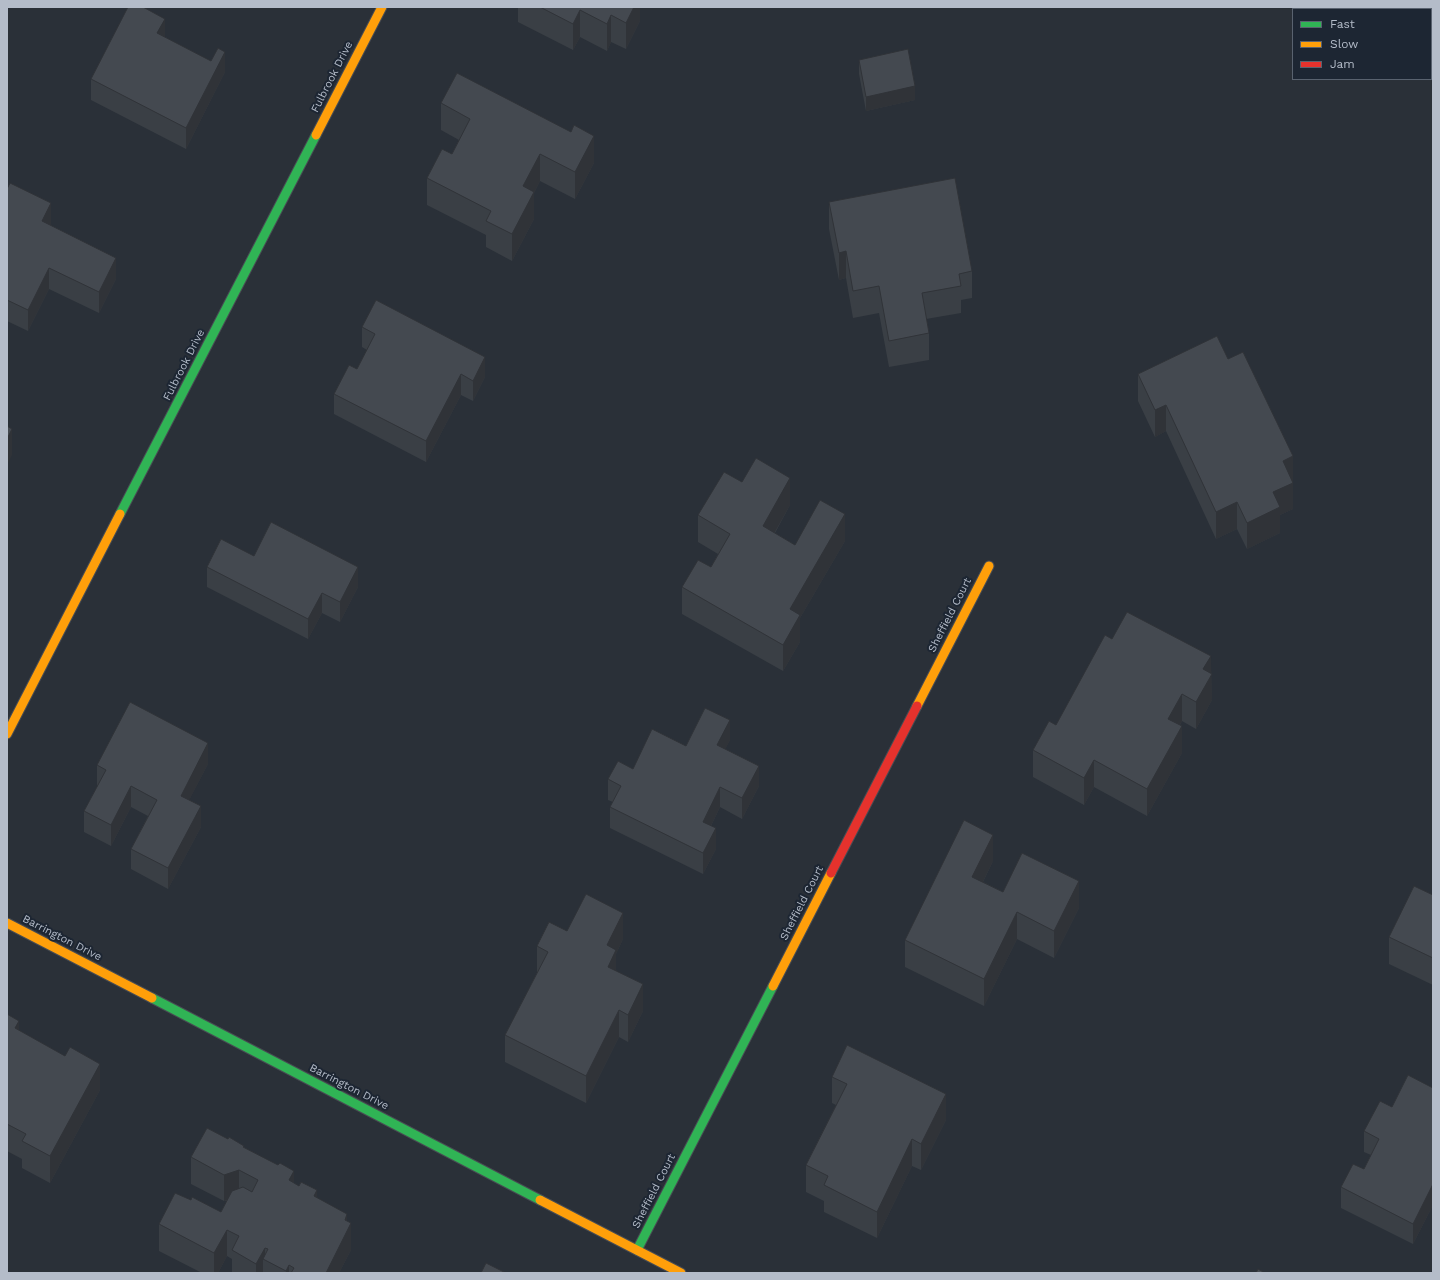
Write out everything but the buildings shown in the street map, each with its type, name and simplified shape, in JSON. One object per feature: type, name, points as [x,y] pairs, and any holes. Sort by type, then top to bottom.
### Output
[{"type":"street","name":"Fulbrook Drive","points":[[7,734],[382,7]]},
{"type":"street","name":"Sheffield Court","points":[[637,1250],[989,566]]},
{"type":"street","name":"Barrington Drive","points":[[7,923],[681,1273]]},
{"type":"traffic: fast","points":[[120,514],[316,135]]},
{"type":"traffic: fast","points":[[637,1250],[773,986]]},
{"type":"traffic: fast","points":[[152,998],[540,1200]]},
{"type":"traffic: slow","points":[[316,135],[382,7]]},
{"type":"traffic: slow","points":[[7,734],[120,514]]},
{"type":"traffic: slow","points":[[917,706],[989,566]]},
{"type":"traffic: slow","points":[[773,986],[831,873]]},
{"type":"traffic: slow","points":[[7,923],[152,998]]},
{"type":"traffic: slow","points":[[540,1200],[681,1273]]},
{"type":"traffic: jam","points":[[831,873],[917,706]]}]
